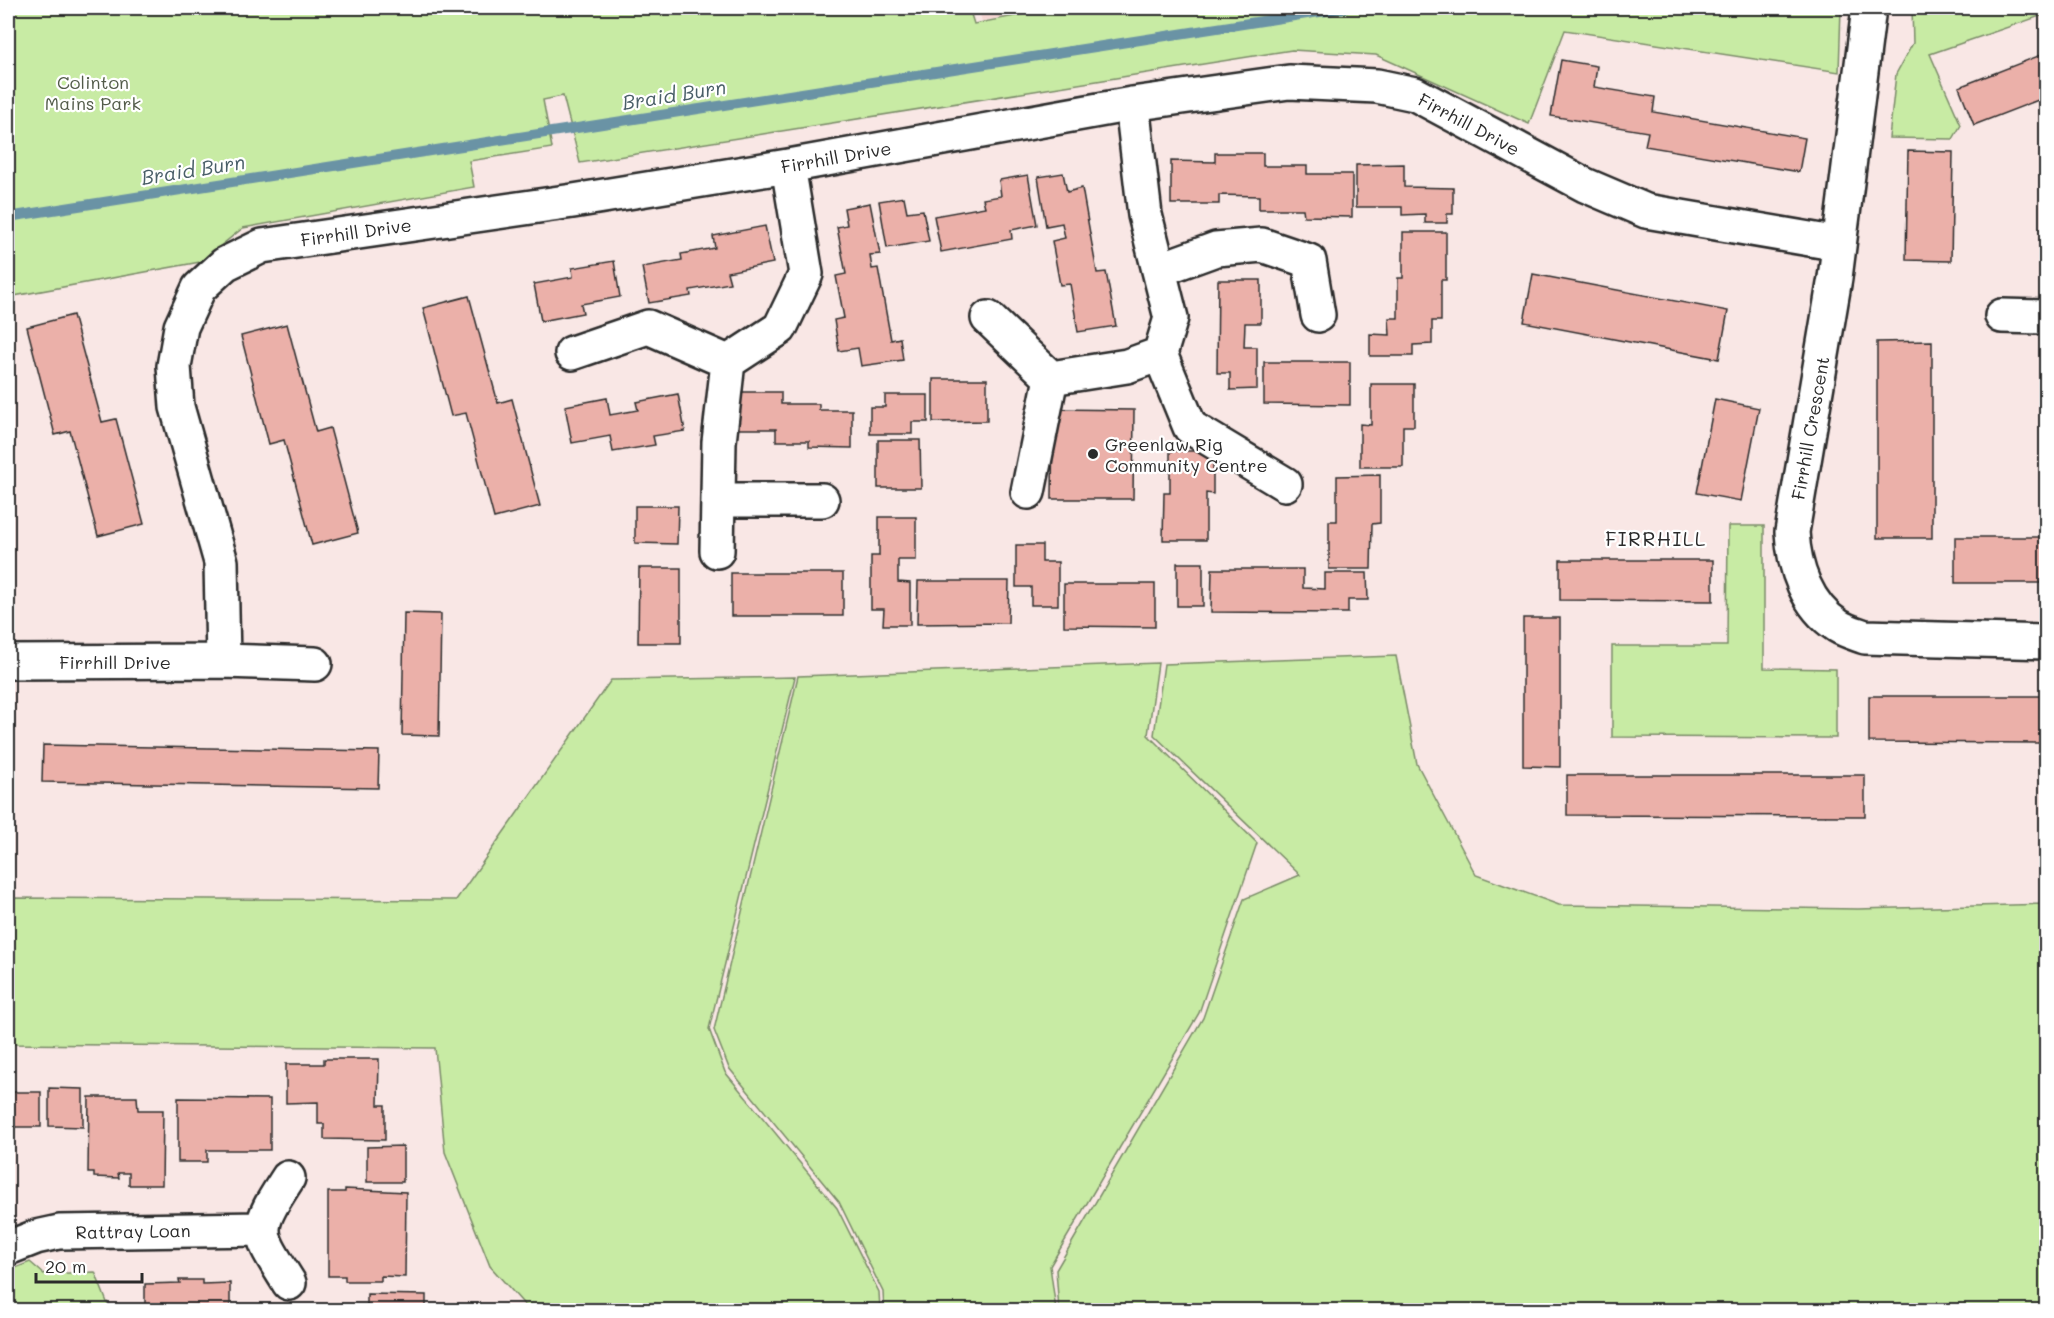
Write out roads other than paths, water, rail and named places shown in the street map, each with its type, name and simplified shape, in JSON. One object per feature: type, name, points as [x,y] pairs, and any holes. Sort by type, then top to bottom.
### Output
[{"type":"street","name":"Firrhill Crescent","points":[[1869,8],[1839,244],[1792,532],[1794,557],[1802,580],[1824,614],[1839,627],[1865,637],[2046,642]]},
{"type":"street","name":"Firrhill Drive","points":[[223,661],[221,562],[177,407],[174,366],[181,327],[199,288],[225,264],[262,246],[788,166],[1132,104],[1289,82],[1377,86],[1415,94],[1585,185],[1646,211],[1839,244]]},
{"type":"street","points":[[1132,104],[1145,215],[1161,269],[1171,318],[1160,354],[1190,427],[1285,484]]},
{"type":"street","points":[[728,362],[780,328],[806,274],[788,166]]},
{"type":"street","points":[[1161,269],[1216,249],[1262,245],[1309,261],[1318,315]]},
{"type":"street","points":[[2002,316],[2046,317]]},
{"type":"street","points":[[988,318],[1051,378]]},
{"type":"street","points":[[572,352],[648,327],[728,362]]},
{"type":"street","points":[[1051,378],[1127,366],[1160,354]]},
{"type":"street","points":[[717,551],[719,442],[728,362]]},
{"type":"street","points":[[1028,492],[1051,378]]},
{"type":"street","points":[[718,500],[822,500]]},
{"type":"street","name":"Firrhill Drive","points":[[8,662],[223,661],[315,664]]},
{"type":"street","points":[[288,1178],[266,1211],[261,1229],[266,1245],[289,1283]]},
{"type":"street","name":"Rattray Loan","points":[[8,1248],[36,1237],[59,1232],[261,1229]]},
{"type":"waterway","name":"Braid Burn","points":[[8,217],[1345,8]]},
{"type":"place","name":"Greenlaw Rig Community Centre","points":[[1093,454]]},
{"type":"district","name":"FIRRHILL","points":[[1656,538]]},
{"type":"park label","name":"Colinton Mains Park","points":[[93,92]]}]
